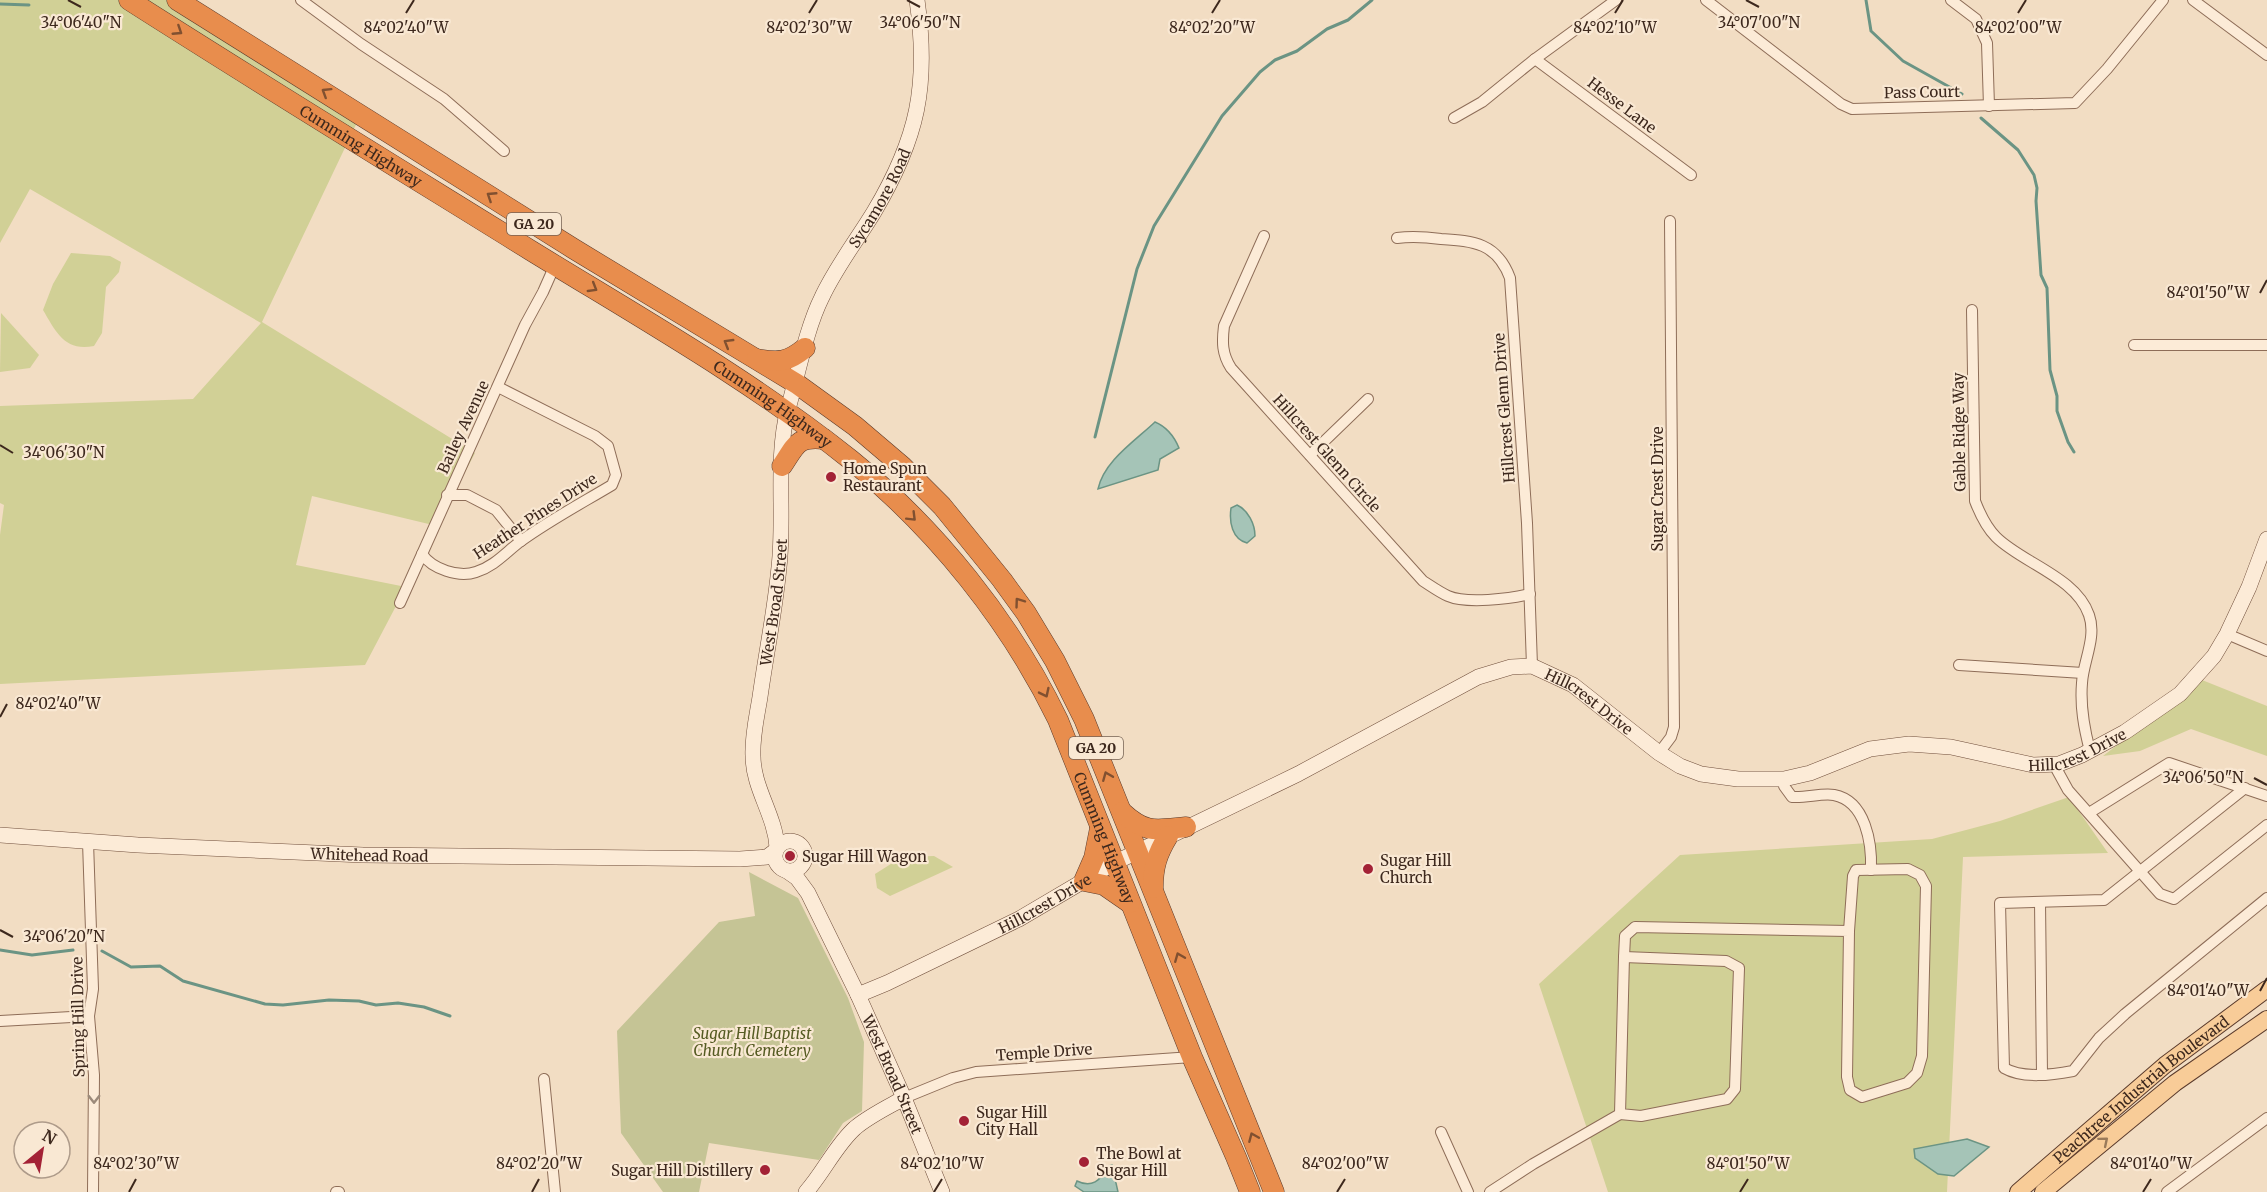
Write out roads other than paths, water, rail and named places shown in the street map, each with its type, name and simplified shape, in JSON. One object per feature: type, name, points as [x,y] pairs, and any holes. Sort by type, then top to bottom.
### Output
[{"type":"highway","name":"Cumming Highway","points":[[129,0],[788,412],[880,485],[928,532],[963,573],[1015,643],[1041,684],[1058,720],[1192,1057],[1250,1192]]},
{"type":"highway","name":"Cumming Highway","points":[[177,0],[574,249],[796,384],[855,426],[902,466],[942,506],[1026,613],[1084,719],[1274,1192]]},
{"type":"highway","points":[[755,359],[769,361],[791,359],[805,348]]},
{"type":"highway","points":[[782,466],[802,440],[809,437],[824,439]]},
{"type":"highway","points":[[1121,811],[1140,827],[1148,830],[1177,832]]},
{"type":"highway","points":[[1100,828],[1094,858],[1084,881],[1104,885],[1130,903]]},
{"type":"highway","points":[[1153,894],[1153,872],[1157,855],[1177,832]]},
{"type":"main road","name":"Peachtree Industrial Boulevard","points":[[2018,1192],[2165,1065],[2267,989]]},
{"type":"main road","name":"Peachtree Industrial Boulevard","points":[[2043,1192],[2175,1083],[2267,1019]]},
{"type":"street","points":[[301,0],[361,44],[444,99],[504,151]]},
{"type":"street","name":"Sycamore Road","points":[[796,384],[821,298],[885,192],[911,137],[923,64],[922,32],[917,0]]},
{"type":"street","points":[[1454,118],[1482,102],[1535,59],[1616,0]]},
{"type":"street","name":"Pass Court","points":[[1706,0],[1841,104],[1852,109],[2075,103],[2108,69],[2163,0]]},
{"type":"street","points":[[1951,0],[1976,20],[1987,43],[1989,106]]},
{"type":"street","points":[[2193,0],[2267,55]]},
{"type":"street","name":"Hesse Lane","points":[[1535,59],[1691,176]]},
{"type":"street","name":"Sugar Crest Drive","points":[[1659,753],[1671,737],[1674,727],[1670,221]]},
{"type":"street","name":"Hillcrest Glenn Circle","points":[[1264,236],[1224,326],[1222,341],[1224,356],[1231,368],[1423,581],[1448,596],[1461,599],[1519,597],[1530,594]]},
{"type":"street","name":"Hillcrest Glenn Drive","points":[[1397,238],[1411,236],[1473,241],[1493,251],[1505,265],[1510,278],[1527,523],[1532,666]]},
{"type":"street","name":"Bailey Avenue","points":[[400,603],[447,495],[555,265]]},
{"type":"street","name":"Gable Ridge Way","points":[[1972,310],[1975,501],[1983,520],[1996,537],[2075,592],[2089,615],[2092,630],[2083,673],[2082,717],[2090,752]]},
{"type":"street","points":[[2134,345],[2267,345]]},
{"type":"street","name":"West Broad Street","points":[[796,384],[788,412],[782,466],[779,566],[753,742],[754,772],[771,817],[780,859],[808,893],[858,995],[904,1098],[942,1192]]},
{"type":"street","name":"Heather Pines Drive","points":[[422,555],[428,563],[449,571],[465,574],[476,572],[501,560],[521,541],[612,484],[616,476],[608,446],[596,436],[498,387]]},
{"type":"street","points":[[1310,455],[1368,399]]},
{"type":"street","points":[[447,495],[467,495],[496,510],[521,541]]},
{"type":"street","name":"Hillcrest Drive","points":[[858,995],[1019,919],[1114,863],[1137,854],[1177,832],[1298,774],[1478,677],[1511,667],[1532,666],[1573,685],[1659,753],[1680,766],[1701,774],[1738,779],[1784,779],[1810,773],[1870,749],[1909,744],[1951,747],[2033,765],[2059,764],[2090,752],[2125,732],[2180,694],[2214,656],[2227,634],[2249,587],[2267,539]]},
{"type":"street","points":[[2227,634],[2267,651]]},
{"type":"street","points":[[1959,665],[2083,673]]},
{"type":"street","points":[[2089,813],[2169,763],[2267,796]]},
{"type":"street","points":[[2059,764],[2057,770],[2068,790],[2160,894],[2174,899],[2267,825]]},
{"type":"street","points":[[1784,779],[1784,786],[1792,797],[1808,798],[1823,794],[1837,795],[1850,801],[1862,815],[1872,852],[1871,870]]},
{"type":"street","points":[[2245,788],[2104,900],[2000,903],[2004,1068],[2015,1075],[2073,1071],[2099,1038],[2125,1014],[2267,898]]},
{"type":"street","name":"West Broad Street","points":[[771,817],[794,841]]},
{"type":"street","name":"Whitehead Road","points":[[0,835],[88,842],[375,855],[780,859]]},
{"type":"street","points":[[785,841],[794,841],[799,843],[805,852],[804,862],[797,869],[780,859],[785,841]]},
{"type":"street","name":"Spring Hill Drive","points":[[88,842],[93,989],[89,1018],[94,1075],[93,1192]]},
{"type":"street","name":"West Broad Street","points":[[804,862],[808,893]]},
{"type":"street","points":[[1908,869],[1920,875],[1926,886],[1922,1056],[1917,1073],[1907,1083],[1862,1097],[1850,1090],[1847,1077],[1849,931],[1852,876],[1856,870],[1908,869]]},
{"type":"street","points":[[2040,902],[2042,1074]]},
{"type":"street","points":[[1620,1114],[1625,936],[1635,927],[1849,931]]},
{"type":"street","points":[[1490,1192],[1533,1164],[1620,1114],[1641,1116],[1727,1099],[1735,1089],[1738,968],[1726,961],[1624,957]]},
{"type":"street","points":[[0,1021],[89,1018]]},
{"type":"street","name":"Temple Drive","points":[[904,1098],[954,1078],[976,1072],[1192,1057]]},
{"type":"street","points":[[544,1078],[555,1192]]},
{"type":"street","points":[[806,1192],[856,1127],[904,1098]]},
{"type":"street","points":[[2167,1192],[2267,1118]]},
{"type":"street","points":[[1441,1132],[1468,1192]]},
{"type":"waterway","points":[[1095,437],[1137,269],[1154,226],[1222,116],[1260,72],[1275,60],[1297,51],[1327,29],[1348,20],[1372,0]]},
{"type":"waterway","points":[[1866,0],[1871,31],[1903,61],[1962,94]]},
{"type":"waterway","points":[[0,4],[29,5]]},
{"type":"waterway","points":[[1981,118],[2018,150],[2034,175],[2037,188],[2041,275],[2047,288],[2050,370],[2057,396],[2057,411],[2074,452]]},
{"type":"waterway","points":[[0,950],[32,955],[73,950]]},
{"type":"waterway","points":[[102,951],[131,967],[160,966],[183,981],[265,1004],[283,1005],[329,1000],[359,1001],[376,1005],[398,1003],[424,1007],[450,1016]]},
{"type":"place","name":"Home Spun Restaurant","points":[[831,477]]},
{"type":"place","name":"Sugar Hill Wagon","points":[[790,856]]},
{"type":"place","name":"Sugar Hill Church","points":[[1368,869]]},
{"type":"place","name":"Sugar Hill City Hall","points":[[964,1121]]},
{"type":"place","name":"The Bowl at Sugar Hill","points":[[1084,1162]]},
{"type":"place","name":"Sugar Hill Distillery","points":[[765,1170]]},
{"type":"park label","name":"Sugar Hill Baptist Church Cemetery","points":[[752,1042]]}]
